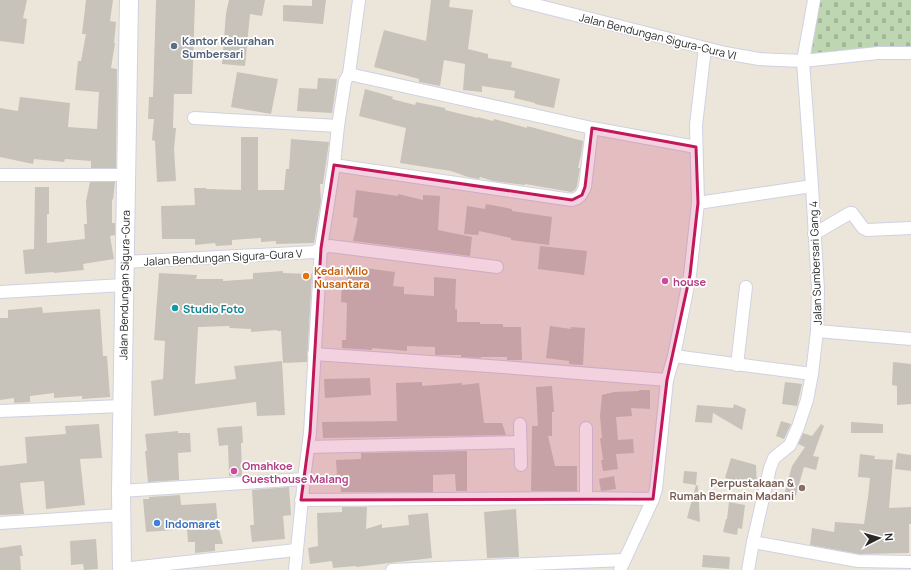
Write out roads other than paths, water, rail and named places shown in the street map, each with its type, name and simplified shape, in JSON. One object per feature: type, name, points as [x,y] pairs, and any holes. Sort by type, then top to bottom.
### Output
[{"type":"main road","name":"Jalan Bendungan Sigura-Gura","points":[[122,570],[122,406],[129,0]]},
{"type":"street","points":[[295,570],[301,500],[308,447],[321,248],[334,165],[344,81],[349,74],[359,0]]},
{"type":"street","name":"Jalan Bendungan Sigura-Gura VI","points":[[516,0],[705,48],[759,59],[803,61],[878,53],[911,53]]},
{"type":"street","name":"Jalan Sumbersari Gang 4","points":[[748,570],[770,468],[774,458],[790,445],[807,400],[812,374],[817,331],[818,290],[803,61],[814,0]]},
{"type":"street","points":[[392,570],[622,565],[653,499],[656,489],[667,380],[674,356],[690,275],[698,203],[696,124],[705,48]]},
{"type":"street","points":[[349,74],[592,128],[696,147]]},
{"type":"street","points":[[194,118],[338,126]]},
{"type":"street","points":[[334,165],[572,200],[582,195],[585,187],[592,128]]},
{"type":"street","points":[[0,175],[126,175]]},
{"type":"street","points":[[698,203],[812,186]]},
{"type":"street","points":[[814,234],[850,213],[867,230],[911,228]]},
{"type":"street","name":"Jalan Bendungan Sigura-Gura V","points":[[124,262],[314,252],[321,248],[330,246],[497,267]]},
{"type":"street","points":[[0,292],[124,285]]},
{"type":"street","points":[[737,365],[746,287]]},
{"type":"street","points":[[817,331],[911,339]]},
{"type":"street","points":[[314,354],[667,380]]},
{"type":"street","points":[[674,356],[812,374]]},
{"type":"street","points":[[0,411],[122,406]]},
{"type":"street","points":[[520,424],[521,464]]},
{"type":"street","points":[[586,428],[586,498]]},
{"type":"street","points":[[308,447],[520,442]]},
{"type":"street","points":[[121,491],[304,479]]},
{"type":"street","points":[[301,500],[653,499]]},
{"type":"street","points":[[0,523],[121,515]]},
{"type":"street","points":[[753,542],[858,561],[911,562]]},
{"type":"street","points":[[122,570],[296,550]]},
{"type":"place","name":"Kantor Kelurahan Sumbersari","points":[[174,46]]},
{"type":"place","name":"Kedai Milo Nusantara","points":[[306,276]]},
{"type":"place","name":"house","points":[[665,281]]},
{"type":"place","name":"Studio Foto","points":[[175,308]]},
{"type":"place","name":"Omahkoe Guesthouse Malang","points":[[234,471]]},
{"type":"place","name":"Perpustakaan & Rumah Bermain Madani","points":[[802,488]]},
{"type":"place","name":"Indomaret","points":[[157,523]]}]
